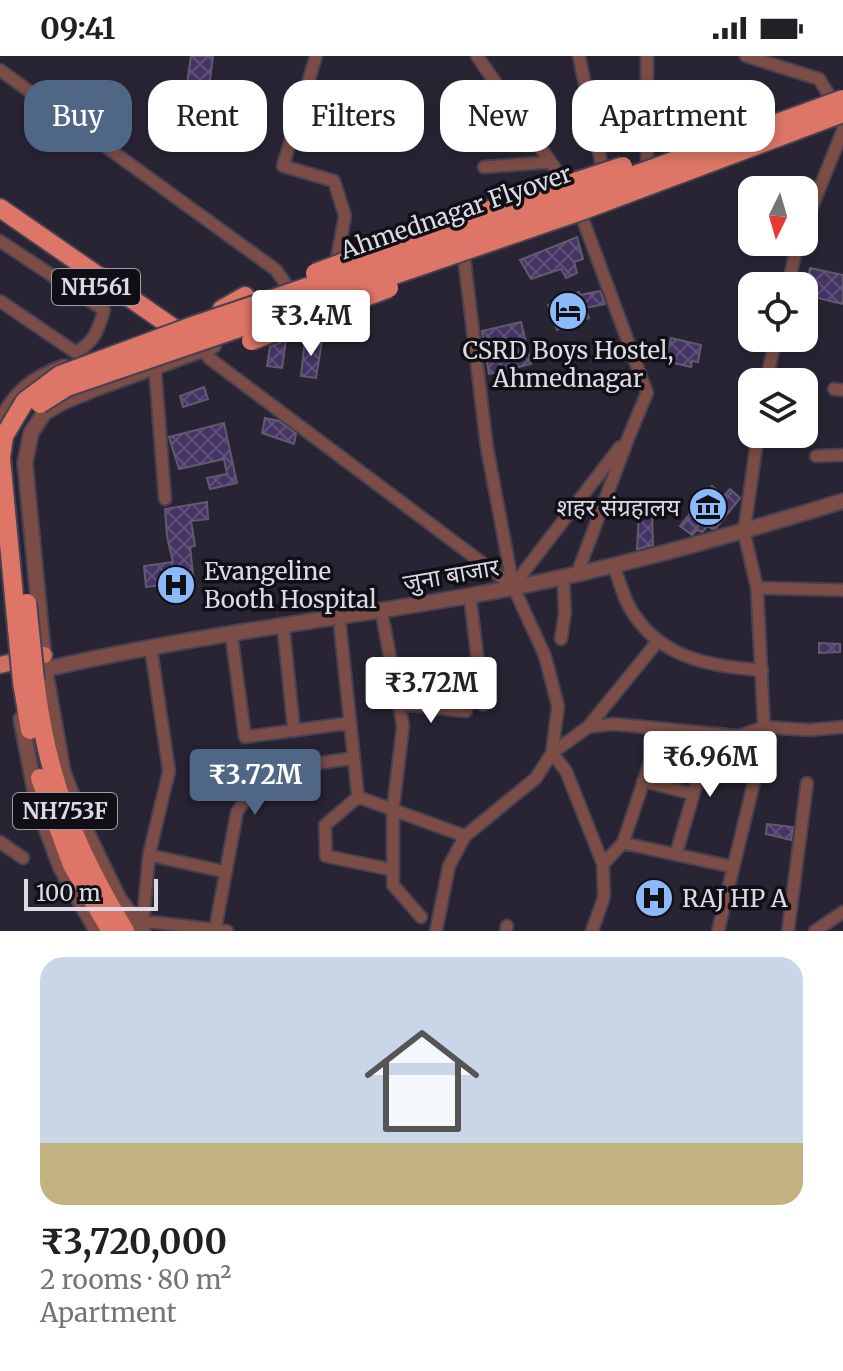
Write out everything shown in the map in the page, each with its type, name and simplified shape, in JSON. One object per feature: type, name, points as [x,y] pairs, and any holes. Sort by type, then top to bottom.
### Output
[{"type":"highway","name":"Ahmednagar Flyover","points":[[137,927],[84,859],[55,786],[40,720],[24,670],[11,461],[23,421],[52,394],[196,353],[660,169],[840,102]]},
{"type":"highway","points":[[222,309],[245,296],[423,232],[643,160],[660,169],[657,193],[243,339]]},
{"type":"highway","name":"Ahmednagar Flyover","points":[[111,931],[72,865],[43,788],[24,670],[1,458],[4,436],[13,417],[25,401],[60,375],[195,325],[660,169]]},
{"type":"highway","points":[[0,208],[163,328]]},
{"type":"highway","name":"NH561","points":[[0,222],[163,328],[196,353]]},
{"type":"street","points":[[316,56],[283,166],[334,181],[345,216],[335,269]]},
{"type":"street","points":[[477,56],[569,188],[582,215],[647,393],[570,575],[561,639]]},
{"type":"street","points":[[579,56],[605,176]]},
{"type":"street","points":[[647,56],[660,169]]},
{"type":"street","points":[[746,56],[819,79],[840,102],[843,125],[818,190]]},
{"type":"street","points":[[0,70],[276,270],[287,286]]},
{"type":"street","points":[[0,422],[6,403],[40,375],[163,328],[605,176],[660,169],[840,102]]},
{"type":"street","points":[[24,670],[25,463],[31,433],[44,413],[63,402],[196,353],[243,339],[464,257],[843,125]]},
{"type":"street","points":[[484,167],[550,162]]},
{"type":"street","points":[[0,241],[104,310],[98,333],[84,349],[75,352],[0,301]]},
{"type":"street","points":[[464,257],[487,448],[513,586],[545,656],[558,706],[552,753],[566,771],[603,864],[604,897],[592,931]]},
{"type":"street","points":[[196,353],[513,586]]},
{"type":"street","points":[[155,368],[165,499]]},
{"type":"street","points":[[513,586],[629,436]]},
{"type":"street","points":[[718,931],[764,727],[757,588],[744,532],[756,448]]},
{"type":"street","points":[[816,456],[843,455]]},
{"type":"street","name":"जुना बाजार","points":[[24,670],[231,632],[470,596],[744,532],[843,501]]},
{"type":"street","points":[[0,538],[24,670],[38,807],[61,868],[97,931]]},
{"type":"street","points":[[613,565],[633,615],[658,641],[702,663],[762,670]]},
{"type":"street","points":[[757,588],[843,590]]},
{"type":"street","points":[[470,596],[483,705]]},
{"type":"street","points":[[381,609],[403,726],[393,809],[393,885],[421,917]]},
{"type":"street","points":[[339,616],[358,797]]},
{"type":"street","points":[[283,624],[294,731]]},
{"type":"street","points":[[231,632],[245,737],[350,723]]},
{"type":"street","points":[[436,931],[449,866],[465,836],[536,778],[552,753],[588,727],[658,641]]},
{"type":"street","points":[[151,649],[169,771],[149,855],[137,927],[221,930],[226,872],[237,812],[264,771],[354,758]]},
{"type":"street","points":[[399,704],[466,711]]},
{"type":"street","points":[[588,727],[613,724],[739,736],[764,727],[809,730],[843,727]]},
{"type":"street","points":[[603,864],[623,843],[661,729]]},
{"type":"street","points":[[676,854],[711,734]]},
{"type":"street","points":[[643,781],[693,794]]},
{"type":"street","points":[[788,931],[807,783]]},
{"type":"street","points":[[358,797],[465,836]]},
{"type":"street","points":[[358,797],[325,825],[326,856],[393,870]]},
{"type":"street","points":[[0,842],[23,858]]},
{"type":"street","points":[[623,843],[733,867]]},
{"type":"street","points":[[149,855],[226,872]]},
{"type":"street","points":[[815,931],[843,912]]},
{"type":"building","points":[[191,56],[213,56],[210,80],[188,80]]},
{"type":"building","points":[[577,237],[583,259],[574,262],[577,273],[566,278],[561,269],[531,279],[520,260]]},
{"type":"building","points":[[810,268],[843,275],[843,304],[818,298],[818,272],[809,272]]},
{"type":"building","name":"CSRD Boys Hostel, Ahmednagar","points":[[600,291],[605,304],[585,308],[589,318],[557,330],[548,305],[579,292],[580,295]]},
{"type":"building","points":[[521,322],[531,364],[489,374],[482,331]]},
{"type":"building","points":[[671,338],[701,345],[698,362],[692,361],[691,367],[674,363],[676,358],[667,356]]},
{"type":"building","points":[[305,339],[322,341],[316,378],[301,376]]},
{"type":"building","points":[[286,340],[282,368],[267,366],[270,347]]},
{"type":"building","points":[[204,387],[208,399],[183,407],[180,396]]},
{"type":"building","points":[[265,418],[279,421],[296,434],[294,444],[262,433]]},
{"type":"building","points":[[224,423],[237,483],[210,489],[207,478],[227,474],[224,459],[179,469],[169,437]]},
{"type":"building","points":[[712,486],[724,496],[730,489],[740,498],[716,528],[708,526],[692,535],[680,526]]},
{"type":"building","points":[[207,502],[208,519],[191,521],[195,546],[190,547],[194,583],[187,584],[188,589],[180,590],[181,596],[171,597],[170,590],[165,591],[164,585],[146,587],[144,566],[173,562],[165,509]]},
{"type":"building","points":[[639,512],[652,512],[653,545],[637,549]]},
{"type":"building","points":[[819,643],[840,644],[840,652],[819,653]]},
{"type":"building","points":[[767,824],[793,827],[791,840],[766,834]]},
{"type":"place","name":"CSRD Boys Hostel, Ahmednagar","points":[[568,311]]},
{"type":"place","name":"शहर संग्रहालय","points":[[708,507]]},
{"type":"place","name":"Evangeline Booth Hospital","points":[[176,585]]},
{"type":"place","name":"RAJ HP A","points":[[654,898]]}]
